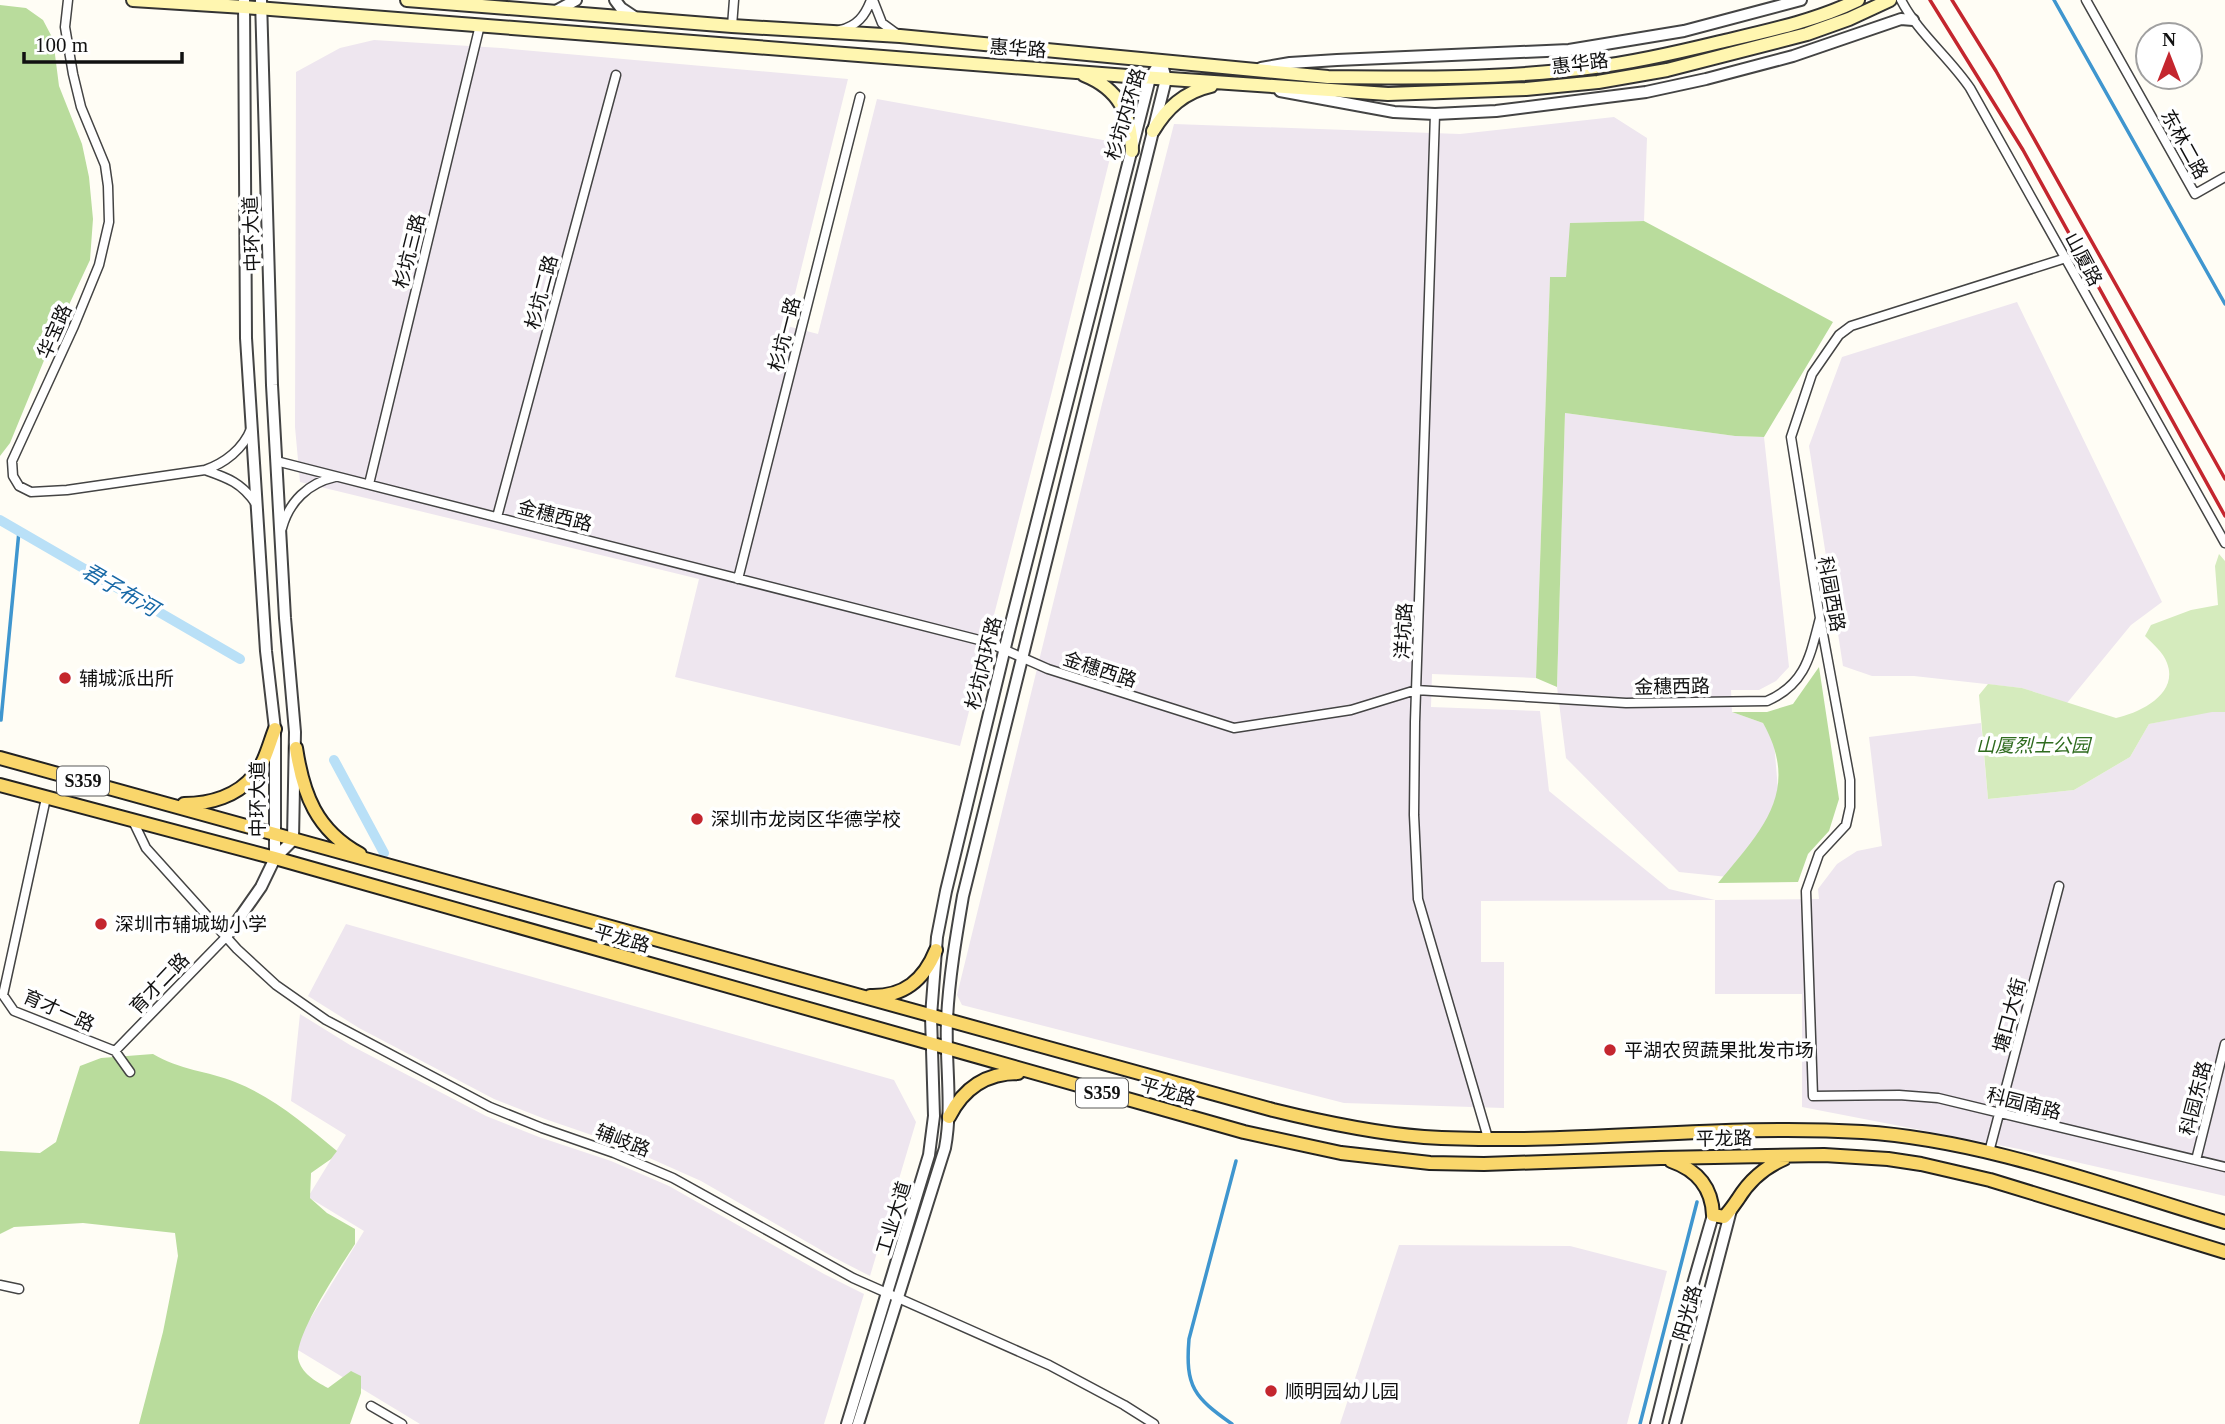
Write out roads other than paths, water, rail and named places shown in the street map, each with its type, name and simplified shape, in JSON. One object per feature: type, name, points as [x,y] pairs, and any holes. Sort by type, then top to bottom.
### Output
[{"type":"main road","name":"惠华路","points":[[133,0],[262,4],[481,25],[1388,94],[1526,89],[1598,82],[1667,69],[1807,34],[1890,0]]},
{"type":"main road","name":"惠华路","points":[[407,0],[733,26],[900,36],[1328,77],[1449,78],[1596,67],[1663,55],[1803,21],[1858,0]]},
{"type":"main road","points":[[1077,72],[1095,79],[1121,103],[1130,126],[1132,151]]},
{"type":"main road","points":[[1153,131],[1162,116],[1186,94],[1222,83]]},
{"type":"main road","points":[[166,804],[197,804],[222,799],[240,789],[255,775],[275,729]]},
{"type":"main road","points":[[296,748],[305,793],[320,819],[355,852],[379,863]]},
{"type":"main road","name":"平龙路","points":[[0,758],[930,1016],[1324,1122],[1423,1136],[1488,1138],[1728,1131],[1861,1132],[1936,1140],[2225,1222]]},
{"type":"main road","name":"平龙路","points":[[0,785],[275,859],[1244,1132],[1341,1153],[1430,1163],[1484,1164],[1798,1156],[1888,1159],[1952,1170],[1990,1180],[2225,1252]]},
{"type":"main road","points":[[860,996],[879,996],[910,986],[922,977],[936,950]]},
{"type":"main road","points":[[949,1117],[965,1093],[984,1079],[1009,1073],[1036,1074]]},
{"type":"main road","points":[[1661,1158],[1684,1166],[1703,1181],[1713,1201],[1713,1215],[1724,1217],[1764,1170],[1774,1163],[1798,1156]]},
{"type":"street","name":"华宝路","points":[[68,0],[65,26],[73,74],[81,107],[105,165],[109,222],[99,265],[12,461],[13,476],[19,486],[31,492],[67,490],[205,470]]},
{"type":"street","points":[[556,11],[576,0]]},
{"type":"street","points":[[615,0],[621,8],[634,16]]},
{"type":"street","points":[[733,26],[734,0]]},
{"type":"street","points":[[835,31],[850,27],[860,20],[872,0]]},
{"type":"street","points":[[872,0],[882,23],[900,36]]},
{"type":"street","points":[[1252,69],[1302,62],[1569,50],[1684,31],[1801,0]]},
{"type":"street","name":"山厦路","points":[[1901,0],[1913,20],[1970,88],[2225,543]]},
{"type":"street","name":"东林二路","points":[[2086,0],[2194,194],[2225,177]]},
{"type":"street","name":"中环大道","points":[[244,3],[246,338],[266,651],[275,729],[275,859]]},
{"type":"street","name":"中环大道","points":[[262,4],[272,384],[296,748],[293,840],[275,859]]},
{"type":"street","points":[[1250,85],[1394,111],[1434,114],[1496,111],[1646,92],[1706,79],[1793,56],[1901,19],[1913,20]]},
{"type":"street","name":"杉坑三路","points":[[369,484],[481,25]]},
{"type":"street","name":"杉坑内环路","points":[[930,1016],[936,950],[946,891],[1004,650],[1150,78],[1161,61]]},
{"type":"street","name":"杉坑内环路","points":[[947,1020],[963,896],[1166,79],[1161,61]]},
{"type":"street","name":"杉坑二路","points":[[497,517],[616,75]]},
{"type":"street","name":"杉坑一路","points":[[738,579],[860,97]]},
{"type":"street","name":"洋坑路","points":[[1434,114],[1416,690],[1414,816],[1418,900],[1488,1138]]},
{"type":"street","name":"科园西路","points":[[1813,1096],[1805,891],[1819,854],[1846,825],[1850,807],[1850,780],[1820,618],[1791,437],[1812,374],[1845,330],[1868,320],[2066,258]]},
{"type":"street","points":[[205,470],[223,464],[252,428]]},
{"type":"street","name":"金穗西路","points":[[276,461],[987,642],[1048,669],[1234,728],[1351,710],[1416,690],[1626,703],[1767,701],[1786,693],[1798,680],[1810,655],[1820,618]]},
{"type":"street","points":[[205,470],[238,484],[248,491],[257,505]]},
{"type":"street","points":[[281,533],[289,509],[300,496],[321,481],[338,476]]},
{"type":"street","name":"育才一路","points":[[46,798],[3,995],[14,1010],[115,1051]]},
{"type":"street","name":"辅岐路","points":[[134,821],[146,848],[254,967],[275,985],[354,1037],[490,1107],[673,1178],[828,1265],[898,1299],[1049,1364],[1154,1424]]},
{"type":"street","points":[[226,937],[261,887],[275,859]]},
{"type":"street","name":"塘口大街","points":[[1989,1153],[2059,886]]},
{"type":"street","name":"育才二路","points":[[115,1051],[226,937]]},
{"type":"street","name":"工业大道","points":[[847,1424],[932,1142],[934,1101],[930,1016]]},
{"type":"street","name":"工业大道","points":[[858,1424],[940,1167],[949,1117],[947,1020]]},
{"type":"street","name":"科园东路","points":[[2196,1160],[2225,1044]]},
{"type":"street","points":[[115,1051],[130,1072]]},
{"type":"street","name":"科园南路","points":[[1813,1096],[1899,1095],[1938,1098],[2225,1167]]},
{"type":"street","name":"阳光路","points":[[1675,1424],[1731,1210]]},
{"type":"street","name":"阳光路","points":[[1656,1424],[1713,1215]]},
{"type":"street","points":[[0,1285],[19,1289]]},
{"type":"street","points":[[371,1406],[401,1424]]},
{"type":"waterway","points":[[2054,0],[2225,304]]},
{"type":"waterway","name":"君子布河","points":[[0,520],[240,659]]},
{"type":"waterway","points":[[1,720],[19,531]]},
{"type":"waterway","name":"君子布河","points":[[334,760],[384,853]]},
{"type":"waterway","points":[[1232,1424],[1209,1406],[1195,1389],[1191,1380],[1188,1355],[1189,1339],[1236,1161]]},
{"type":"waterway","points":[[1640,1424],[1697,1202]]},
{"type":"railway","points":[[1930,0],[2023,150],[2225,516]]},
{"type":"railway","points":[[1952,0],[1996,71],[2225,479]]},
{"type":"place","name":"辅城派出所","points":[[65,678]]},
{"type":"place","name":"深圳市龙岗区华德学校","points":[[697,819]]},
{"type":"place","name":"深圳市辅城坳小学","points":[[101,924]]},
{"type":"place","name":"平湖农贸蔬果批发市场","points":[[1610,1050]]},
{"type":"place","name":"顺明园幼儿园","points":[[1271,1391]]},
{"type":"park label","name":"山厦烈士公园","points":[[2033,745]]}]
